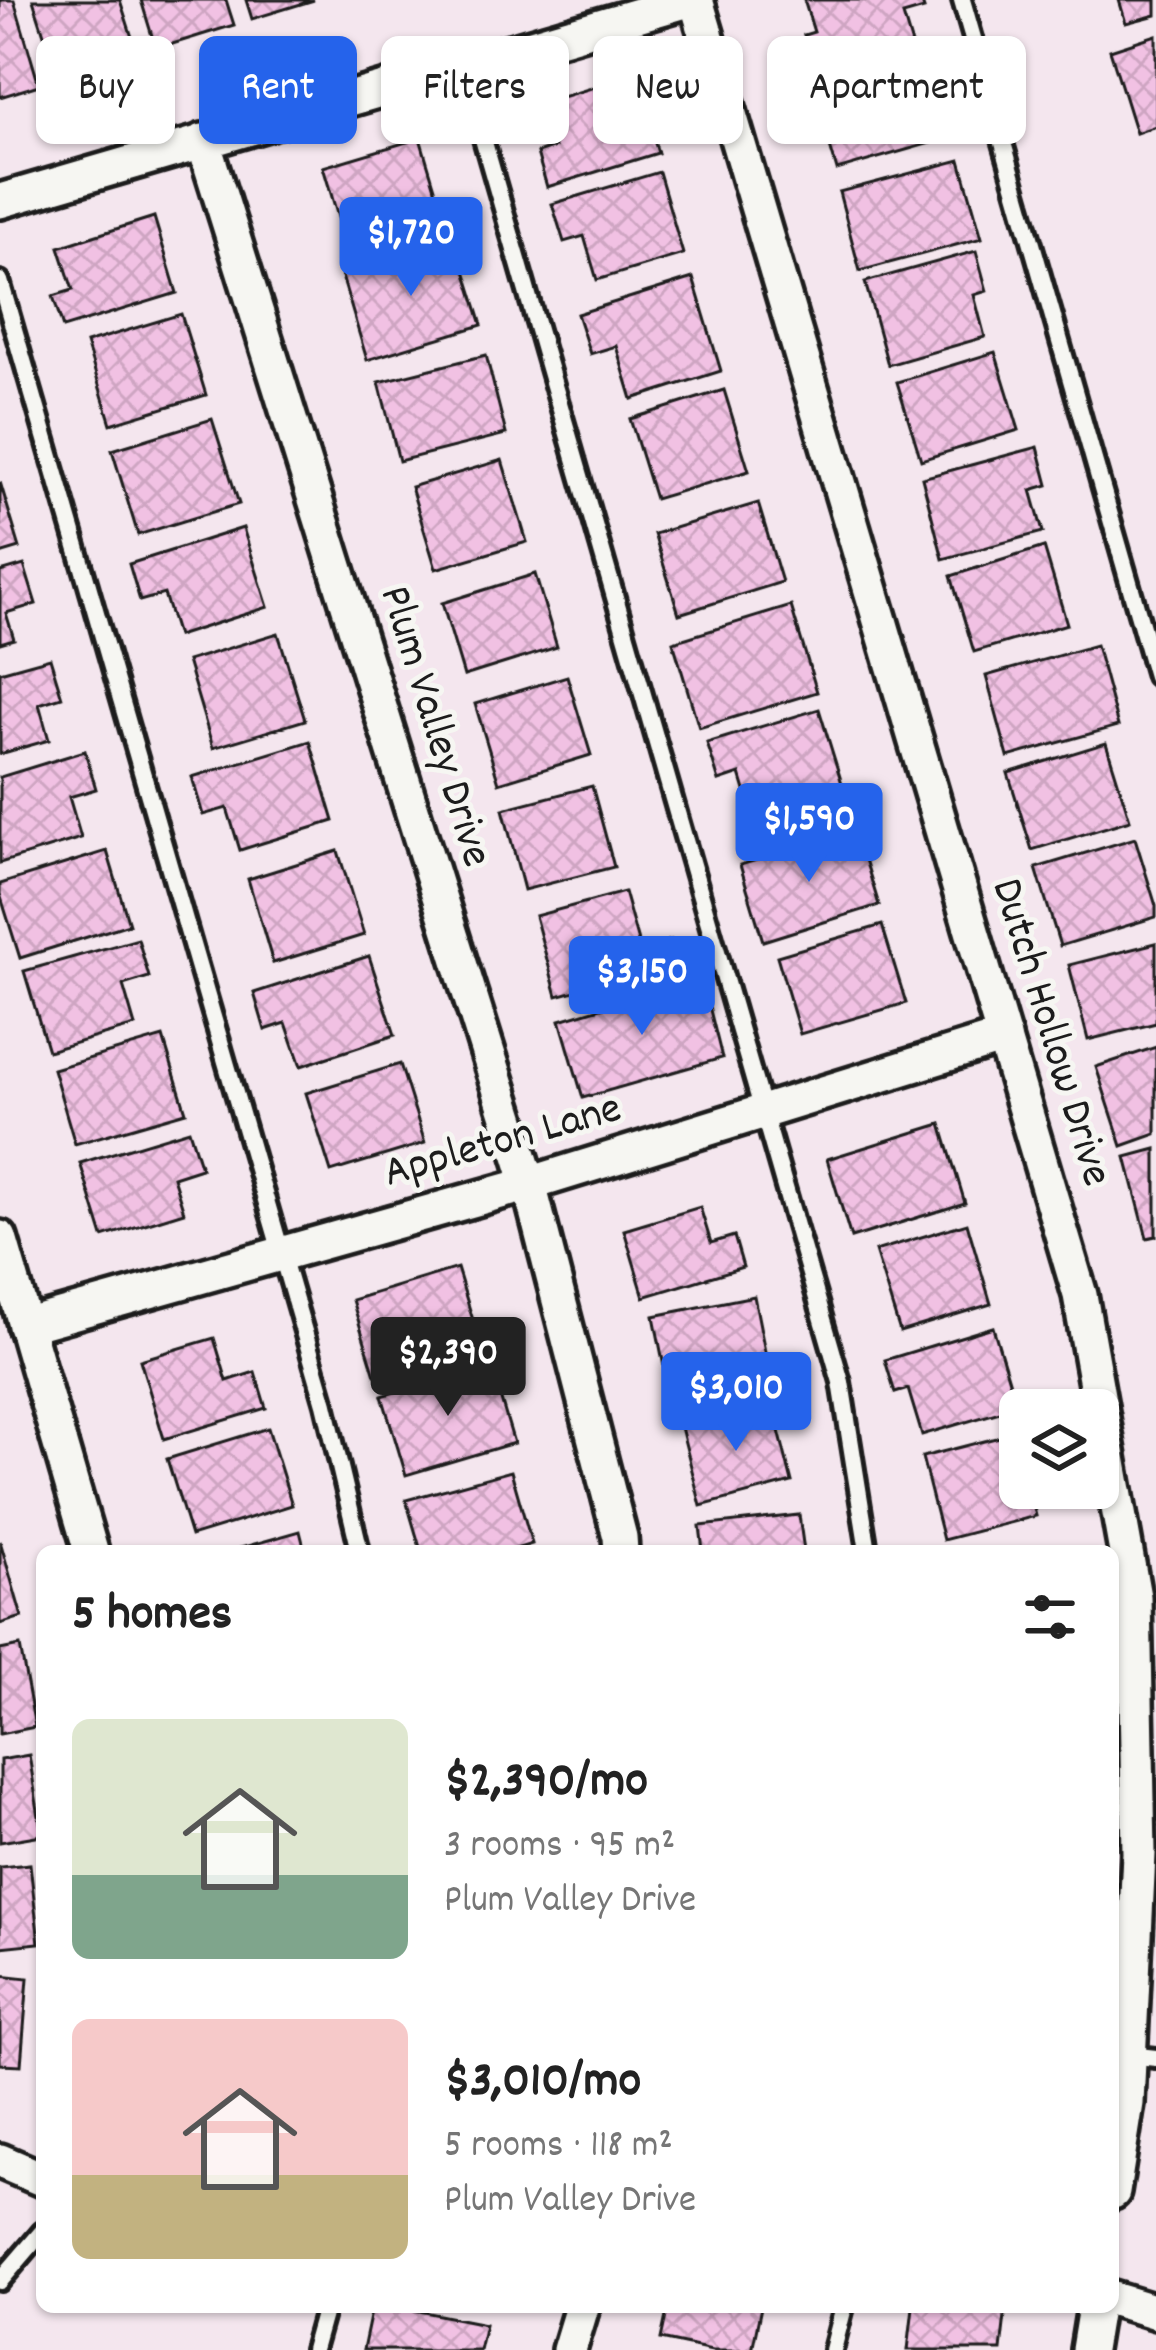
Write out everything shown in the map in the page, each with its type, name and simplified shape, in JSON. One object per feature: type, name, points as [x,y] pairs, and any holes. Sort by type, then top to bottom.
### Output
[{"type":"street","points":[[567,36],[692,0]]},
{"type":"street","name":"Dutch Hollow Drive","points":[[692,0],[1081,1295],[1134,1598],[1148,1827],[1143,2056],[1127,2103],[1119,2154]]},
{"type":"street","points":[[0,201],[199,143]]},
{"type":"street","name":"Plum Valley Drive","points":[[204,144],[529,1184],[621,1545]]},
{"type":"street","name":"Appleton Lane","points":[[26,1325],[529,1184],[1004,1037]]},
{"type":"street","points":[[0,1238],[89,1545]]},
{"type":"street","points":[[0,2161],[36,2176]]},
{"type":"street","points":[[1119,2301],[1156,2312]]},
{"type":"street","points":[[569,2350],[580,2313]]},
{"type":"street","points":[[1088,2350],[1094,2313]]},
{"type":"lane","points":[[962,0],[1156,676]]},
{"type":"lane","points":[[485,144],[841,1382],[867,1545]]},
{"type":"lane","points":[[0,281],[325,1404],[360,1545]]},
{"type":"lane","points":[[0,2281],[36,2239]]},
{"type":"lane","points":[[313,2350],[324,2313]]},
{"type":"lane","points":[[833,2350],[842,2313]]},
{"type":"building","points":[[0,0],[14,0],[36,86],[0,97]]},
{"type":"building","points":[[33,0],[120,0],[132,36],[45,36]]},
{"type":"building","points":[[141,0],[226,0],[234,25],[175,43],[175,36],[152,36]]},
{"type":"building","points":[[246,0],[314,0],[252,19]]},
{"type":"building","points":[[804,0],[921,0],[924,9],[903,15],[909,36],[804,36],[814,32]]},
{"type":"building","points":[[1119,0],[1156,0],[1156,15],[1126,23]]},
{"type":"building","points":[[1156,35],[1156,126],[1136,133],[1110,50]]},
{"type":"building","points":[[593,87],[593,144],[655,144],[658,153],[547,187],[537,153],[554,144],[569,144],[569,95]]},
{"type":"building","points":[[400,144],[422,144],[443,215],[346,244],[323,167]]},
{"type":"building","points":[[829,144],[927,144],[837,170]]},
{"type":"building","points":[[960,160],[982,238],[860,271],[839,192]]},
{"type":"building","points":[[659,172],[683,254],[597,280],[584,236],[564,242],[552,204]]},
{"type":"building","points":[[154,217],[177,293],[63,328],[53,296],[73,290],[59,247]]},
{"type":"building","points":[[455,238],[482,325],[367,360],[341,273]]},
{"type":"building","points":[[976,251],[987,291],[974,295],[985,337],[888,365],[865,282]]},
{"type":"building","points":[[693,278],[721,371],[632,399],[616,346],[590,354],[577,314]]},
{"type":"building","points":[[181,314],[206,395],[111,424],[86,343]]},
{"type":"building","points":[[995,352],[1019,430],[921,460],[897,382]]},
{"type":"building","points":[[486,355],[506,434],[399,461],[379,382]]},
{"type":"building","points":[[724,390],[749,471],[655,499],[630,419]]},
{"type":"building","points":[[212,419],[239,504],[138,535],[112,450]]},
{"type":"building","points":[[1038,447],[1048,485],[1031,490],[1043,532],[943,559],[922,478]]},
{"type":"building","points":[[502,460],[527,542],[436,569],[411,487]]},
{"type":"building","points":[[0,482],[20,548],[0,554]]},
{"type":"building","points":[[758,503],[782,582],[679,614],[654,534]]},
{"type":"building","points":[[243,528],[268,607],[177,636],[164,594],[140,601],[129,564]]},
{"type":"building","points":[[1044,547],[1067,624],[974,652],[951,576]]},
{"type":"building","points":[[24,565],[36,604],[6,613],[14,639],[0,643],[0,572]]},
{"type":"building","points":[[535,574],[557,647],[464,676],[442,603]]},
{"type":"building","points":[[791,606],[817,692],[699,728],[673,642]]},
{"type":"building","points":[[278,633],[305,720],[213,748],[187,661]]},
{"type":"building","points":[[1096,645],[1118,726],[1008,757],[986,676]]},
{"type":"building","points":[[50,658],[62,697],[39,704],[49,740],[0,754],[0,672]]},
{"type":"building","points":[[567,676],[591,755],[499,783],[475,704]]},
{"type":"building","points":[[819,709],[844,790],[753,817],[740,774],[719,781],[707,743]]},
{"type":"building","points":[[310,741],[334,821],[240,850],[227,808],[203,815],[192,777]]},
{"type":"building","points":[[1106,743],[1130,820],[1032,850],[1008,773]]},
{"type":"building","points":[[85,751],[96,789],[69,797],[81,838],[0,863],[0,777]]},
{"type":"building","points":[[592,786],[614,867],[524,890],[503,809]]},
{"type":"building","points":[[856,830],[879,905],[763,941],[740,865]]},
{"type":"building","points":[[1135,838],[1156,917],[1060,946],[1036,868]]},
{"type":"building","points":[[107,851],[129,924],[20,958],[0,884]]},
{"type":"building","points":[[338,851],[364,935],[273,963],[248,879]]},
{"type":"building","points":[[624,892],[640,949],[671,940],[678,963],[557,996],[535,916]]},
{"type":"building","points":[[882,925],[906,1003],[800,1034],[777,956]]},
{"type":"building","points":[[138,939],[149,977],[123,985],[135,1026],[48,1051],[24,971]]},
{"type":"building","points":[[1156,943],[1156,1023],[1088,1040],[1069,965]]},
{"type":"building","points":[[369,956],[395,1035],[301,1066],[286,1023],[265,1030],[254,993]]},
{"type":"building","points":[[702,978],[722,1058],[583,1098],[560,1020]]},
{"type":"building","points":[[163,1037],[186,1112],[75,1144],[53,1069]]},
{"type":"building","points":[[1156,1047],[1156,1134],[1122,1146],[1096,1067]]},
{"type":"building","points":[[400,1064],[425,1143],[331,1172],[306,1093]]},
{"type":"building","points":[[941,1124],[965,1203],[851,1238],[827,1159]]},
{"type":"building","points":[[189,1130],[201,1168],[173,1177],[184,1212],[103,1237],[80,1163]]},
{"type":"building","points":[[1156,1149],[1156,1236],[1147,1238],[1126,1157]]},
{"type":"building","points":[[700,1207],[711,1243],[734,1236],[743,1267],[644,1297],[624,1230]]},
{"type":"building","points":[[967,1223],[991,1304],[900,1332],[875,1251]]},
{"type":"building","points":[[457,1268],[480,1343],[375,1375],[352,1300]]},
{"type":"building","points":[[754,1296],[770,1377],[670,1397],[654,1316]]},
{"type":"building","points":[[993,1327],[1012,1389],[999,1389],[999,1412],[922,1435],[908,1389],[895,1393],[885,1360]]},
{"type":"building","points":[[214,1338],[227,1381],[255,1372],[266,1408],[164,1439],[140,1360]]},
{"type":"building","points":[[490,1363],[514,1443],[406,1475],[382,1396]]},
{"type":"building","points":[[772,1403],[792,1482],[701,1506],[681,1427]]},
{"type":"building","points":[[268,1428],[292,1505],[191,1536],[167,1459]]},
{"type":"building","points":[[999,1437],[999,1509],[1034,1509],[1036,1516],[943,1540],[922,1457]]},
{"type":"building","points":[[511,1471],[532,1544],[419,1545],[406,1500]]},
{"type":"building","points":[[799,1515],[803,1545],[702,1545],[700,1526]]},
{"type":"building","points":[[300,1531],[304,1545],[251,1545]]},
{"type":"building","points":[[0,1541],[22,1617],[0,1624]]},
{"type":"building","points":[[20,1646],[35,1727],[0,1734],[0,1650]]},
{"type":"building","points":[[29,1755],[36,1836],[0,1842],[0,1760]]},
{"type":"building","points":[[30,1864],[36,1943],[0,1947],[0,1867]]},
{"type":"building","points":[[0,1975],[28,1978],[21,2065],[0,2064]]},
{"type":"building","points":[[371,2313],[429,2313],[485,2324],[479,2350],[363,2350]]},
{"type":"building","points":[[667,2313],[760,2313],[752,2350],[712,2350],[661,2339]]},
{"type":"building","points":[[912,2313],[1005,2313],[1001,2350],[908,2350]]}]
